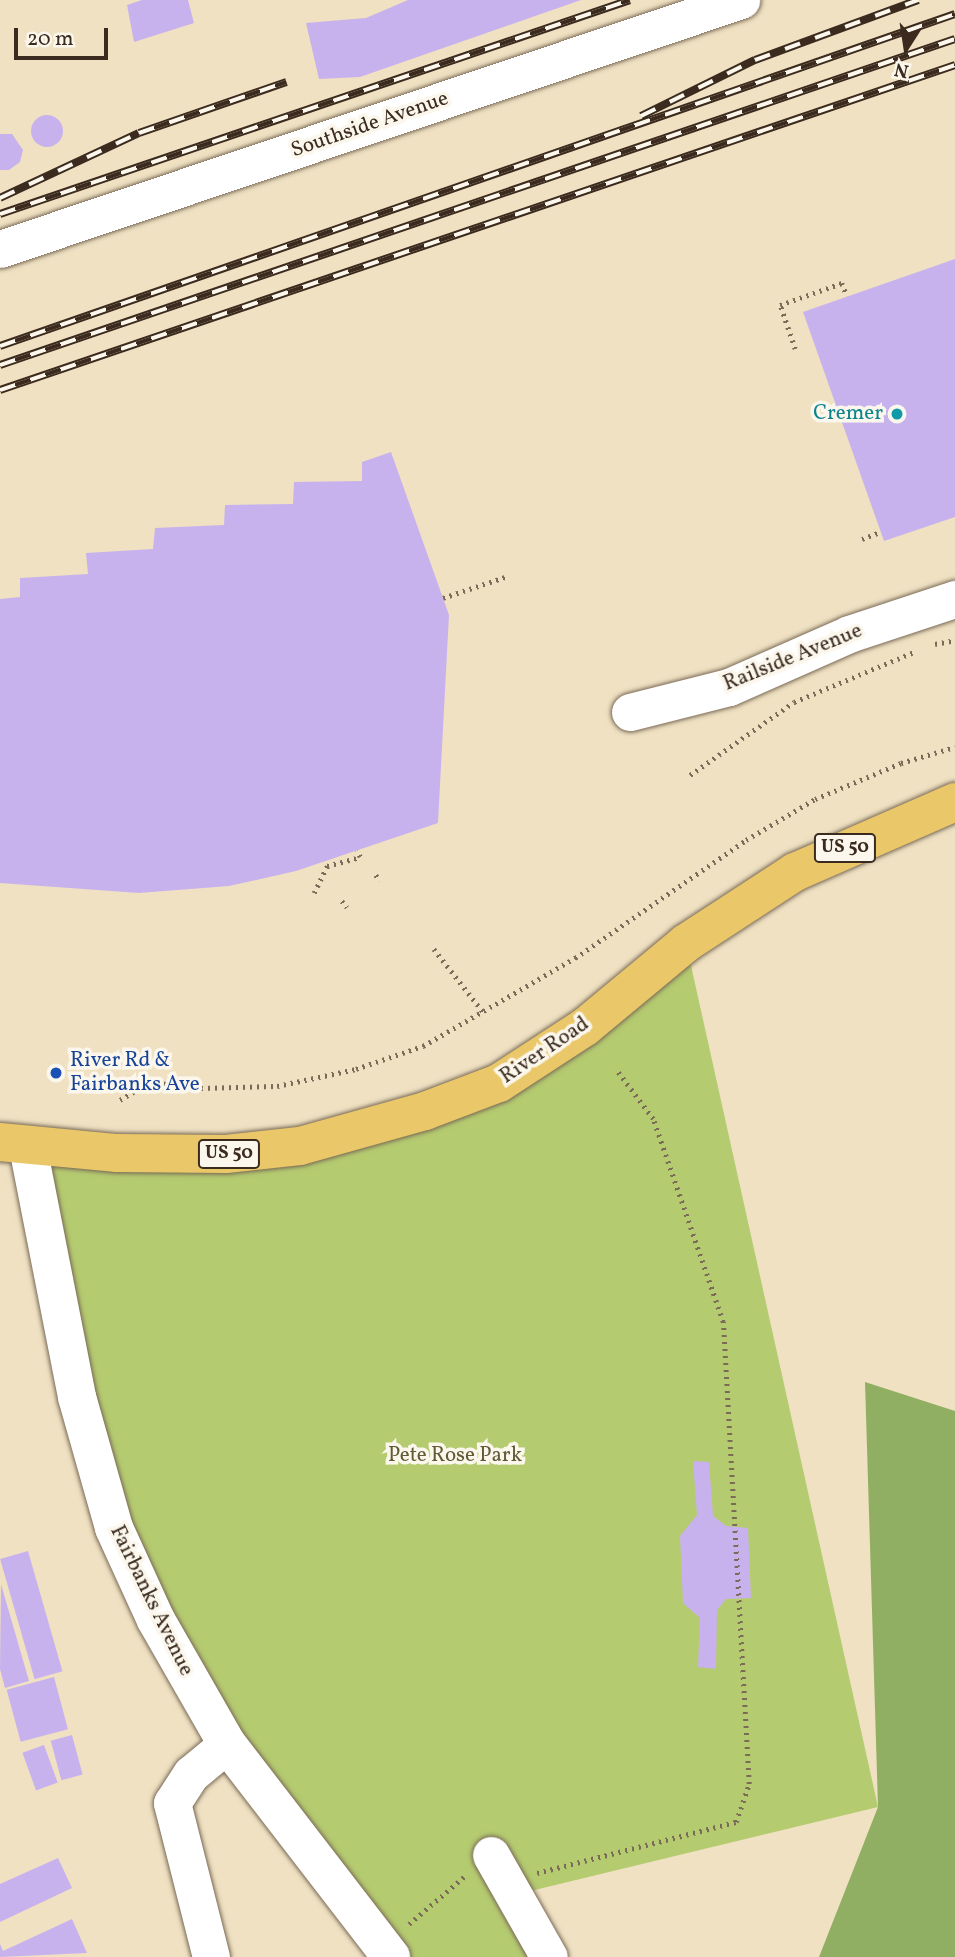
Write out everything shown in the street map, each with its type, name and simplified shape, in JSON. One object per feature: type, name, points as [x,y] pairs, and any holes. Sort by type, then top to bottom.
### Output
[{"type":"main road","name":"River Road","points":[[14,1144],[226,1154],[300,1146],[388,1124],[499,1083],[585,1027],[686,943],[795,872],[955,802]]},
{"type":"street","name":"Southside Avenue","points":[[0,250],[741,0]]},
{"type":"street","name":"Railside Avenue","points":[[630,712],[729,687],[849,634],[955,599]]},
{"type":"street","name":"Fairbanks Avenue","points":[[14,1144],[77,1397],[114,1528],[156,1620],[227,1744],[391,1957]]},
{"type":"street","points":[[211,1957],[172,1803],[191,1774],[227,1744]]},
{"type":"street","points":[[491,1854],[549,1957]]},
{"type":"path","points":[[795,349],[780,305],[842,283],[847,296]]},
{"type":"path","points":[[862,540],[880,532]]},
{"type":"path","points":[[443,598],[508,576]]},
{"type":"path","points":[[930,645],[955,640]]},
{"type":"path","points":[[690,775],[794,702],[918,650]]},
{"type":"path","points":[[120,1100],[150,1082],[201,1088],[277,1086],[356,1069],[423,1046],[484,1013],[815,799],[901,763],[955,747]]},
{"type":"path","points":[[314,893],[327,866],[360,856],[357,851]]},
{"type":"path","points":[[342,901],[347,907]]},
{"type":"path","points":[[434,949],[484,1013]]},
{"type":"path","points":[[510,1888],[543,1870],[736,1822],[749,1784],[723,1322],[653,1119],[617,1071]]},
{"type":"path","points":[[412,1922],[491,1854]]},
{"type":"green space","name":"Pete Rose Park","points":[[686,943],[878,1807],[514,1895],[549,1957],[391,1957],[156,1620],[28,1147],[117,1153],[425,1111]]},
{"type":"green space","points":[[865,1382],[955,1411],[955,1957],[819,1957],[878,1807]]},
{"type":"building","points":[[142,0],[188,0],[194,23],[134,42],[127,5]]},
{"type":"building","points":[[408,0],[581,0],[360,77],[319,79],[306,23],[366,18]]},
{"type":"building","points":[[47,115],[58,120],[63,131],[58,142],[47,147],[36,142],[31,131],[36,120]]},
{"type":"building","points":[[0,134],[12,134],[23,150],[20,162],[9,170],[0,170]]},
{"type":"building","name":"Cremer","points":[[955,259],[955,517],[884,541],[803,312]]},
{"type":"building","points":[[391,452],[449,615],[438,823],[296,871],[229,886],[139,893],[0,883],[0,599],[20,597],[20,578],[88,574],[86,553],[153,549],[155,528],[224,525],[225,505],[293,504],[294,482],[362,481],[362,462]]},
{"type":"building","points":[[693,1461],[709,1462],[713,1516],[726,1526],[748,1528],[751,1598],[726,1599],[717,1610],[716,1669],[698,1667],[700,1618],[683,1603],[680,1536],[697,1515]]},
{"type":"building","points":[[28,1551],[62,1671],[35,1679],[0,1559]]},
{"type":"building","points":[[1,1584],[29,1681],[5,1688],[0,1669]]},
{"type":"building","points":[[54,1677],[68,1729],[21,1742],[7,1690]]},
{"type":"building","points":[[72,1735],[83,1775],[61,1780],[51,1741]]},
{"type":"building","points":[[44,1745],[58,1783],[36,1790],[22,1753]]},
{"type":"building","points":[[58,1858],[72,1888],[0,1922],[0,1884]]},
{"type":"building","points":[[72,1919],[87,1953],[0,1957],[0,1944],[3,1951]]},
{"type":"railway","points":[[0,214],[630,0]]},
{"type":"railway","points":[[641,116],[755,60],[918,0]]},
{"type":"railway","points":[[0,346],[955,14]]},
{"type":"railway","points":[[0,365],[955,39]]},
{"type":"railway","points":[[0,390],[955,65]]},
{"type":"railway","points":[[0,198],[139,133],[286,82]]},
{"type":"place","name":"Cremer","points":[[897,414]]},
{"type":"place","name":"River Rd & Fairbanks Ave","points":[[56,1073]]}]
